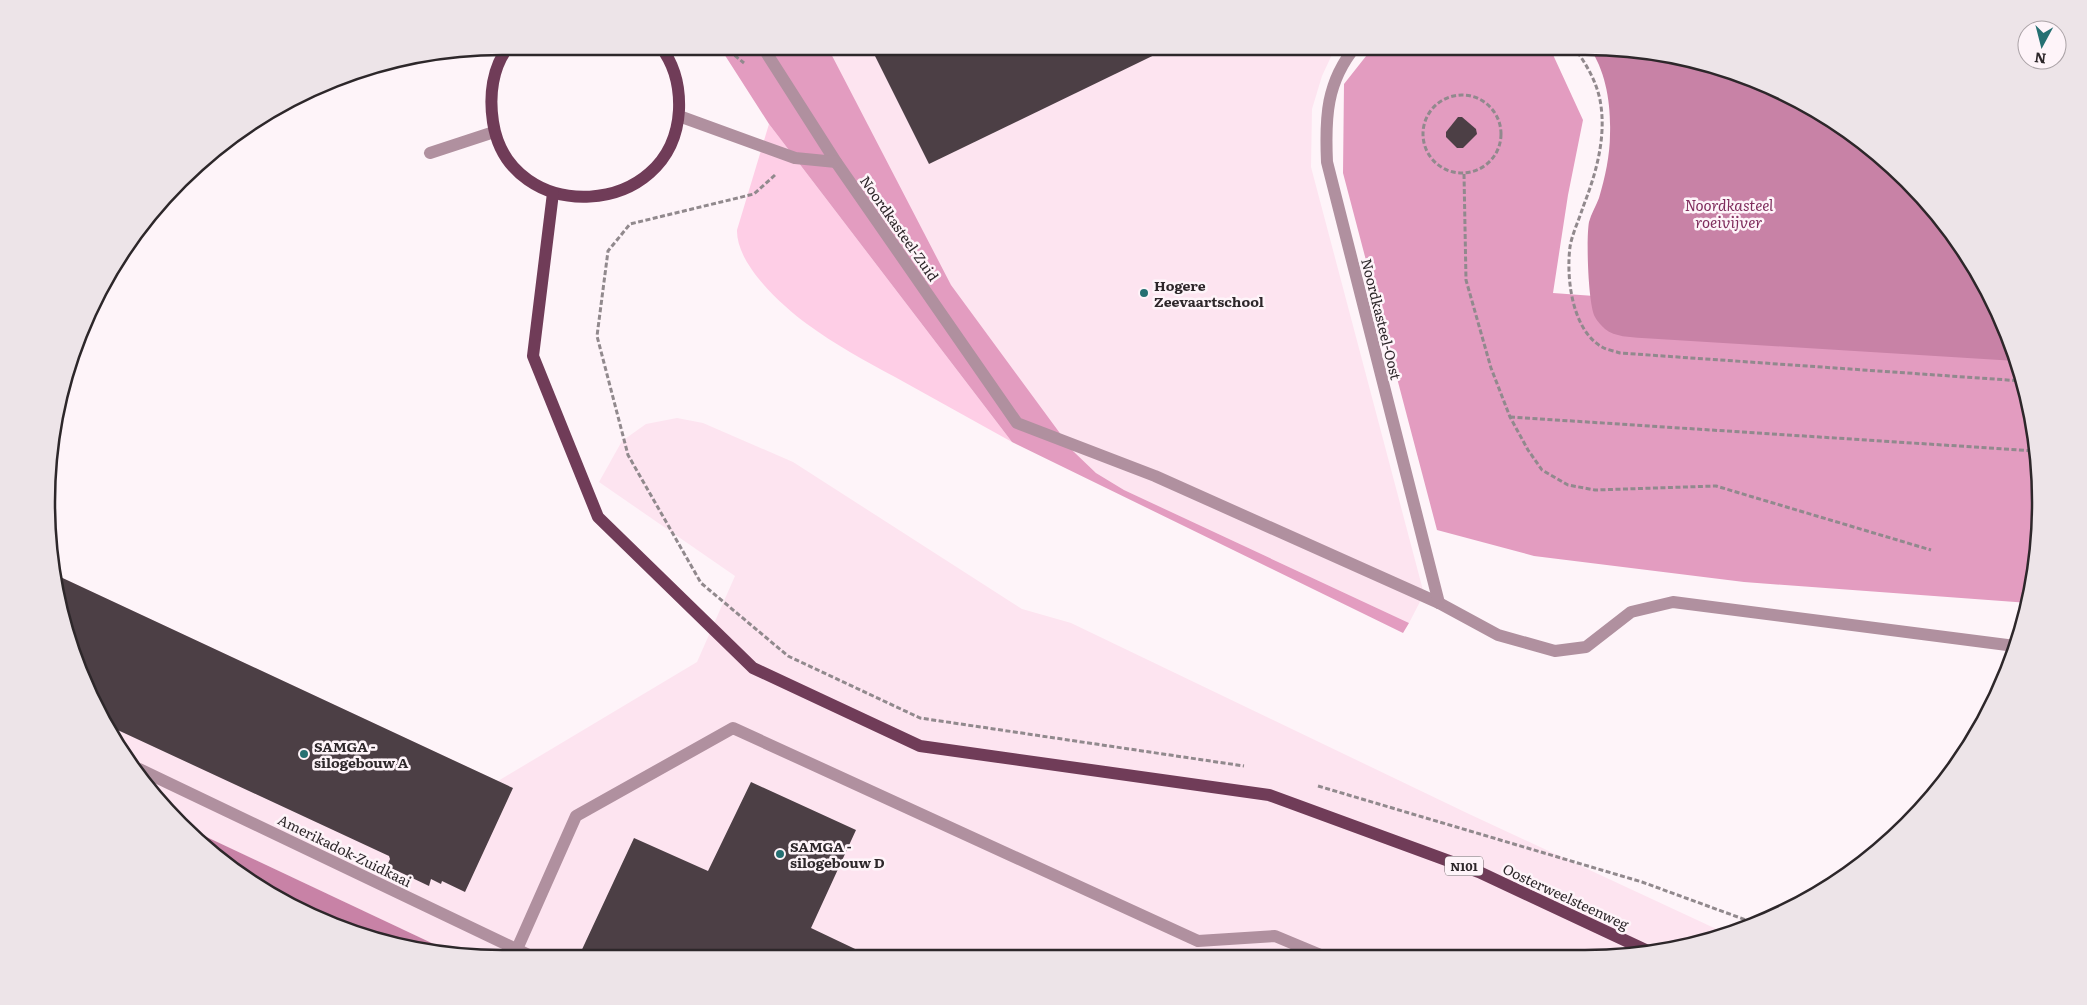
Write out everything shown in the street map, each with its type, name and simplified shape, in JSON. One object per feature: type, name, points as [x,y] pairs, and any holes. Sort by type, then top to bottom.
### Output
[{"type":"main road","points":[[504,55],[494,74],[490,103],[494,132],[507,158],[527,179],[553,193],[581,198],[610,195],[641,181],[665,156],[678,125],[680,92],[670,59],[667,55]]},
{"type":"main road","name":"Oosterweelsteenweg","points":[[553,193],[533,356],[598,517],[753,668],[920,746],[1269,794],[1479,872],[1638,947]]},
{"type":"street","name":"Noordkasteel-Zuid","points":[[768,55],[836,162],[1017,423],[1155,476],[1439,603]]},
{"type":"street","name":"Noordkasteel-Oost","points":[[1350,55],[1334,81],[1325,120],[1327,162],[1439,603]]},
{"type":"street","points":[[679,116],[795,158],[836,162]]},
{"type":"street","points":[[430,153],[494,132]]},
{"type":"street","points":[[1439,603],[1498,635],[1555,651],[1586,647],[1631,612],[1673,602],[2008,645]]},
{"type":"street","points":[[516,949],[576,816],[733,728],[1198,940],[1275,936],[1309,950]]},
{"type":"street","name":"Amerikadok-Zuidkaai","points":[[144,771],[516,949]]},
{"type":"path","points":[[734,55],[750,69]]},
{"type":"path","points":[[1579,55],[1588,67],[1600,100],[1601,129],[1598,166],[1570,245],[1569,273],[1576,310],[1584,330],[1602,347],[1620,353],[2015,381]]},
{"type":"path","points":[[1461,94],[1485,102],[1494,110],[1501,127],[1501,141],[1497,153],[1488,163],[1477,170],[1464,174],[1452,172],[1435,162],[1424,145],[1423,133],[1430,111],[1438,102],[1461,94]]},
{"type":"path","points":[[795,158],[754,194],[630,224],[608,251],[597,336],[628,455],[701,583],[788,656],[920,718],[1250,767]]},
{"type":"path","points":[[1464,174],[1466,280],[1491,368],[1510,417],[1528,450],[1542,470],[1568,485],[1595,490],[1716,486],[1931,550]]},
{"type":"path","points":[[1510,417],[2029,451]]},
{"type":"path","points":[[1316,786],[1642,882],[1745,920]]},
{"type":"shaded area","points":[[725,55],[832,55],[951,285],[1073,451],[1096,473],[1124,490],[1409,623],[1403,633],[1012,442],[769,124]]},
{"type":"shaded area","name":"Hogere Zeevaartschool","points":[[791,55],[1332,55],[1322,76],[1312,109],[1311,167],[1424,594],[1409,623],[1124,490],[1096,473],[1018,399]]},
{"type":"shaded area","points":[[1367,55],[1553,55],[1583,120],[1568,195],[1553,293],[1995,325],[2017,387],[2028,444],[2031,473],[2031,532],[2020,602],[1744,582],[1534,556],[1437,530],[1343,173],[1344,84]]},
{"type":"shaded area","points":[[769,124],[1012,442],[828,338],[785,306],[752,270],[739,243],[737,230]]},
{"type":"shaded area","points":[[677,418],[703,423],[793,462],[1022,609],[1071,623],[1469,814],[1717,929],[1700,935],[1643,946],[1584,950],[502,950],[444,946],[435,944],[203,835],[166,798],[147,775],[130,751],[101,700],[89,674],[70,618],[62,578],[498,781],[697,662],[735,576],[599,482],[622,441],[646,424]]},
{"type":"water","name":"Noordkasteel roeivijver","points":[[1595,56],[1643,59],[1672,64],[1728,79],[1782,101],[1833,130],[1857,147],[1901,186],[1940,230],[1957,254],[1986,305],[2008,361],[1633,337],[1609,332],[1596,319],[1591,299],[1588,271],[1589,222],[1603,183],[1610,142],[1610,111],[1606,88]]},
{"type":"water","points":[[203,835],[435,944],[387,935],[331,916],[305,904],[254,875]]},
{"type":"building","points":[[874,55],[1154,55],[929,164]]},
{"type":"building","points":[[1458,117],[1462,117],[1476,129],[1477,134],[1463,148],[1457,148],[1446,137],[1446,132]]},
{"type":"building","name":"SAMGA - silogebouw A","points":[[62,578],[513,788],[465,892],[442,881],[441,884],[431,879],[429,886],[387,866],[390,859],[389,856],[117,730],[89,674],[70,618]]},
{"type":"building","name":"SAMGA - silogebouw D","points":[[751,782],[856,830],[811,928],[857,950],[582,950],[634,838],[708,871]]},
{"type":"place","name":"Hogere Zeevaartschool","points":[[1144,293]]},
{"type":"place","name":"SAMGA - silogebouw A","points":[[304,754]]},
{"type":"place","name":"SAMGA - silogebouw D","points":[[780,854]]}]
